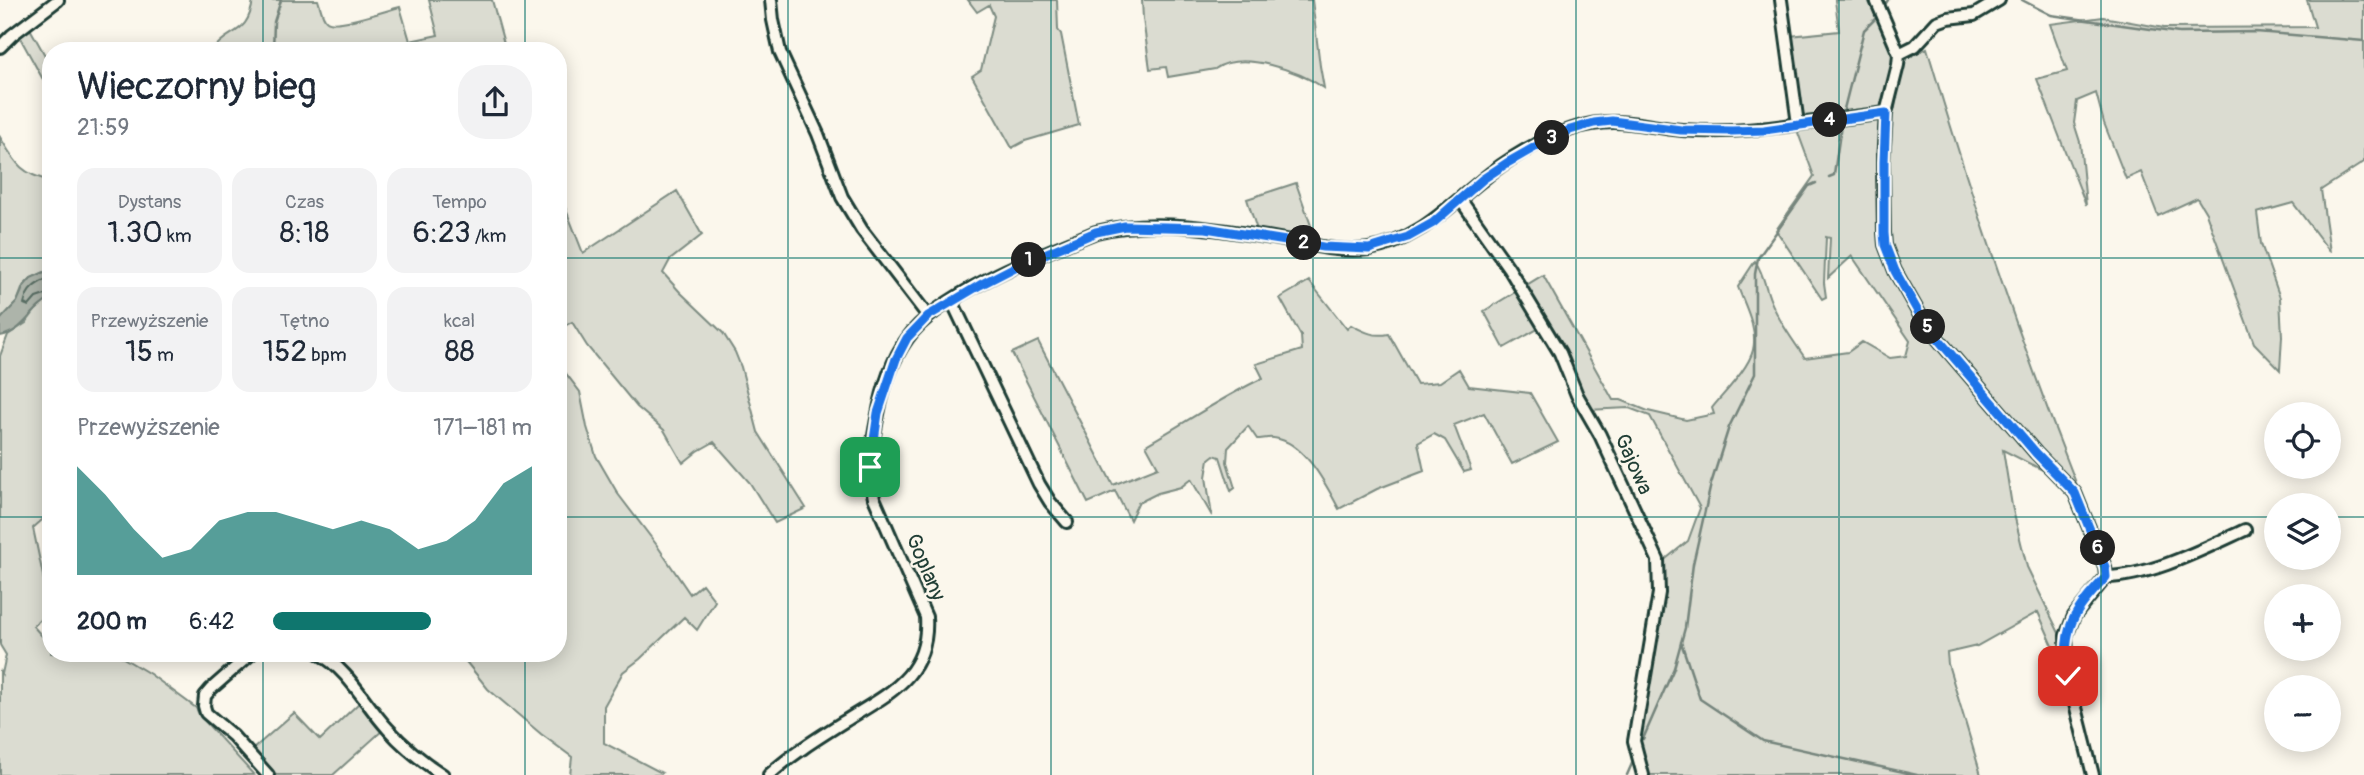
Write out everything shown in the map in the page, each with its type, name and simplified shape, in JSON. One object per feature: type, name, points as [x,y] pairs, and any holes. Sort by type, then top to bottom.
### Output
[{"type":"street","points":[[0,47],[58,0]]},
{"type":"street","points":[[771,0],[780,52],[818,134],[842,197],[862,230],[928,316]]},
{"type":"street","points":[[1781,0],[1798,124]]},
{"type":"street","points":[[1876,0],[1899,54],[1886,113],[1884,162],[1885,245],[1895,271],[1925,324],[2036,453],[2075,493],[2102,557],[2106,577]]},
{"type":"street","points":[[1899,54],[1915,46],[1937,22],[1974,15],[1999,0]]},
{"type":"street","name":"Goplany","points":[[769,775],[809,744],[902,684],[923,650],[927,633],[926,617],[874,498],[870,484],[870,467],[878,413],[896,359],[907,338],[928,316],[952,301],[1020,264],[1085,236],[1125,226],[1206,228],[1323,247],[1369,249],[1408,237],[1433,223],[1507,163],[1559,134],[1594,123],[1612,121],[1681,130],[1764,130],[1886,113]]},
{"type":"street","name":"Gajowa","points":[[1460,199],[1508,267],[1560,353],[1577,395],[1600,435],[1658,560],[1659,593],[1634,741],[1643,775]]},
{"type":"street","points":[[952,301],[1039,484],[1049,502],[1067,522]]},
{"type":"street","points":[[2093,775],[2068,676],[2066,636],[2074,616],[2106,577],[2128,576],[2141,572],[2245,530]]},
{"type":"street","points":[[242,662],[211,689],[205,696],[204,706],[206,713],[233,736],[268,775]]},
{"type":"street","points":[[330,662],[344,673],[388,729],[410,751],[443,775]]},
{"type":"shaded area","points":[[253,0],[318,0],[324,17],[332,23],[400,7],[410,41],[438,35],[429,0],[492,0],[504,42],[219,42],[242,26],[251,12]]},
{"type":"shaded area","points":[[968,0],[1057,0],[1058,30],[1079,125],[1025,141],[1012,148],[972,76],[981,70],[994,16],[989,5],[977,12]]},
{"type":"shaded area","points":[[1142,0],[1312,0],[1324,88],[1300,75],[1255,62],[1226,64],[1215,69],[1168,77],[1166,67],[1150,69]]},
{"type":"shaded area","points":[[1835,0],[1871,0],[1892,56],[1889,91],[1882,107],[1809,118],[1800,111],[1790,36],[1839,31]]},
{"type":"shaded area","points":[[2307,0],[2364,0],[2364,162],[2321,190],[2330,252],[2293,203],[2257,213],[2261,244],[2280,298],[2280,370],[2254,343],[2206,213],[2197,198],[2158,216],[2141,172],[2126,179],[2104,123],[2096,93],[2077,101],[2074,123],[2080,142],[2086,205],[2037,79],[2067,71],[2050,24],[2103,17],[2164,28],[2315,27]]},
{"type":"shaded area","points":[[28,25],[42,50],[42,78],[18,34]]},
{"type":"shaded area","points":[[1927,48],[1998,270],[2078,488],[2003,450],[2012,506],[2027,567],[2059,633],[2061,664],[2038,612],[1977,646],[1947,653],[1981,775],[1645,775],[1643,760],[1635,769],[1628,738],[1631,724],[1639,725],[1662,562],[1688,541],[1700,508],[1650,416],[1629,408],[1587,410],[1545,325],[1504,348],[1484,311],[1543,275],[1613,400],[1621,400],[1648,411],[1686,420],[1714,414],[1712,408],[1751,357],[1754,334],[1738,287],[1755,261],[1777,315],[1805,358],[1848,352],[1862,342],[1890,358],[1906,356],[1910,341],[1852,256],[1828,278],[1830,238],[1826,237],[1826,297],[1822,299],[1776,230],[1814,176],[1797,130],[1889,118],[1895,108],[1905,59]]},
{"type":"shaded area","points":[[0,137],[25,171],[42,178],[42,273],[31,278],[23,286],[17,302],[0,320]]},
{"type":"shaded area","points":[[1296,183],[1315,241],[1257,230],[1247,199]]},
{"type":"shaded area","points":[[677,191],[702,235],[670,260],[663,273],[723,333],[735,352],[758,432],[806,508],[775,523],[750,483],[714,442],[683,463],[664,430],[637,407],[587,346],[572,322],[567,324],[567,212],[583,253]]},
{"type":"shaded area","points":[[1309,281],[1347,329],[1351,325],[1365,332],[1389,334],[1417,384],[1440,382],[1459,369],[1469,386],[1530,393],[1558,442],[1512,464],[1484,413],[1454,425],[1471,470],[1464,472],[1445,440],[1434,434],[1418,443],[1424,471],[1377,489],[1339,509],[1321,477],[1305,456],[1285,441],[1257,439],[1248,426],[1228,448],[1227,462],[1235,488],[1231,491],[1220,457],[1214,455],[1209,459],[1206,477],[1212,516],[1191,479],[1181,487],[1158,493],[1138,503],[1130,520],[1115,491],[1088,503],[1012,353],[1038,341],[1113,485],[1158,467],[1146,445],[1263,378],[1256,364],[1302,350],[1301,336],[1280,298]]},
{"type":"shaded area","points":[[42,303],[42,520],[33,528],[42,571],[42,618],[33,626],[42,636],[42,662],[130,662],[196,708],[200,716],[254,775],[0,775],[0,670],[2,674],[6,655],[0,645],[0,356],[8,335],[26,323]]},
{"type":"shaded area","points":[[567,375],[580,392],[596,456],[618,494],[690,594],[702,584],[715,601],[697,630],[684,617],[623,672],[604,706],[604,743],[662,773],[660,775],[570,775],[572,757],[488,689],[466,662],[567,662]]},
{"type":"shaded area","points":[[360,702],[383,730],[333,775],[276,775],[253,749],[294,713],[320,740]]},
{"type":"water","points":[[42,273],[42,305],[16,330],[0,336],[0,320],[17,302],[31,278]]},
{"type":"waterway","points":[[273,42],[274,22],[281,0]]},
{"type":"waterway","points":[[2022,0],[2051,15],[2179,33],[2256,32],[2364,41]]},
{"type":"waterway","points":[[1844,109],[1864,30],[1876,18]]},
{"type":"waterway","points":[[1829,177],[1834,175],[1841,125]]},
{"type":"waterway","points":[[1643,739],[1674,668],[1685,628],[1693,564],[1711,484],[1729,427],[1755,374],[1755,274],[1758,258],[1809,186],[1816,183]]},
{"type":"waterway","points":[[1681,642],[1700,699],[1763,741],[1917,775]]},
{"type":"waterway","points":[[1627,775],[1634,759]]},
{"type":"route","points":[[870,467],[873,439],[885,387],[907,338],[928,316],[1017,266],[1096,232],[1125,226],[1206,228],[1323,247],[1369,249],[1408,237],[1433,223],[1483,179],[1507,163],[1549,139],[1594,123],[1640,123],[1681,130],[1764,130],[1886,113],[1884,233],[1885,245],[1895,271],[1925,324],[2036,453],[2075,493],[2105,567],[2106,577],[2080,606],[2069,625],[2066,636],[2068,676]]}]
